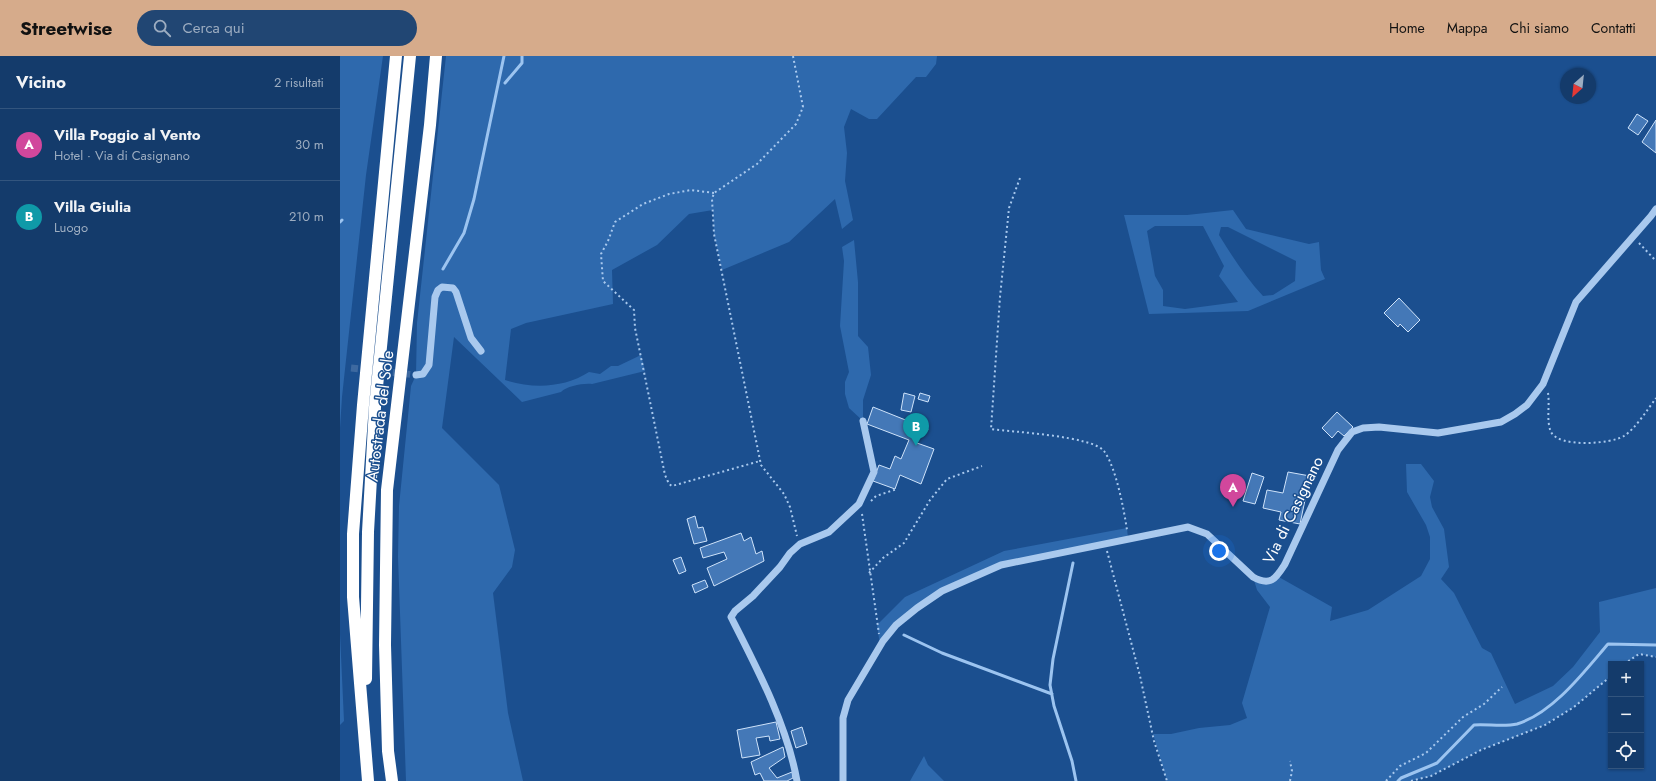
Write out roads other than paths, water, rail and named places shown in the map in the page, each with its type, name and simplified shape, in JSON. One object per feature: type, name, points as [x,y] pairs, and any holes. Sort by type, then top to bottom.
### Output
[{"type":"highway","name":"Autostrada del Sole","points":[[368,781],[353,597],[353,534],[364,397],[396,56]]},
{"type":"highway","name":"Autostrada del Sole","points":[[366,756],[368,532],[375,407],[410,56]]},
{"type":"highway","name":"Autostrada del Sole","points":[[392,781],[388,751],[385,645],[387,490],[430,125],[436,56]]},
{"type":"street","name":"Via di Casignano","points":[[843,781],[843,718],[848,700],[880,645],[896,625],[942,590],[1001,565],[1188,527],[1197,529],[1207,534],[1253,578],[1262,582],[1271,581],[1286,564],[1338,450],[1352,432],[1362,428],[1380,427],[1438,432],[1501,422],[1527,405],[1543,384],[1576,302],[1656,209]]},
{"type":"street","points":[[416,375],[423,374],[427,371],[429,365],[436,297],[438,290],[442,287],[452,288],[456,292],[471,338],[481,351]]},
{"type":"street","points":[[796,781],[792,756],[781,725],[731,617],[734,611],[753,596],[780,567],[790,553],[800,544],[829,532],[859,504],[868,488],[874,472],[863,421]]},
{"type":"street","points":[[388,751],[396,781]]},
{"type":"waterway","points":[[443,269],[464,233],[474,199],[504,56]]},
{"type":"waterway","points":[[505,83],[522,63],[522,56]]},
{"type":"waterway","points":[[1073,563],[1053,659],[1050,685],[1054,706],[1072,761],[1076,781]]},
{"type":"waterway","points":[[904,635],[942,653],[1052,694]]},
{"type":"waterway","points":[[1398,781],[1401,778],[1437,763],[1474,725],[1517,724],[1530,719],[1543,711],[1578,679],[1608,644],[1656,645]]},
{"type":"tunnel","points":[[351,368],[416,375]]},
{"type":"place","name":"Villa Giulia","points":[[916,446]]},
{"type":"place","name":"Villa Poggio al Vento","points":[[1233,507]]}]
